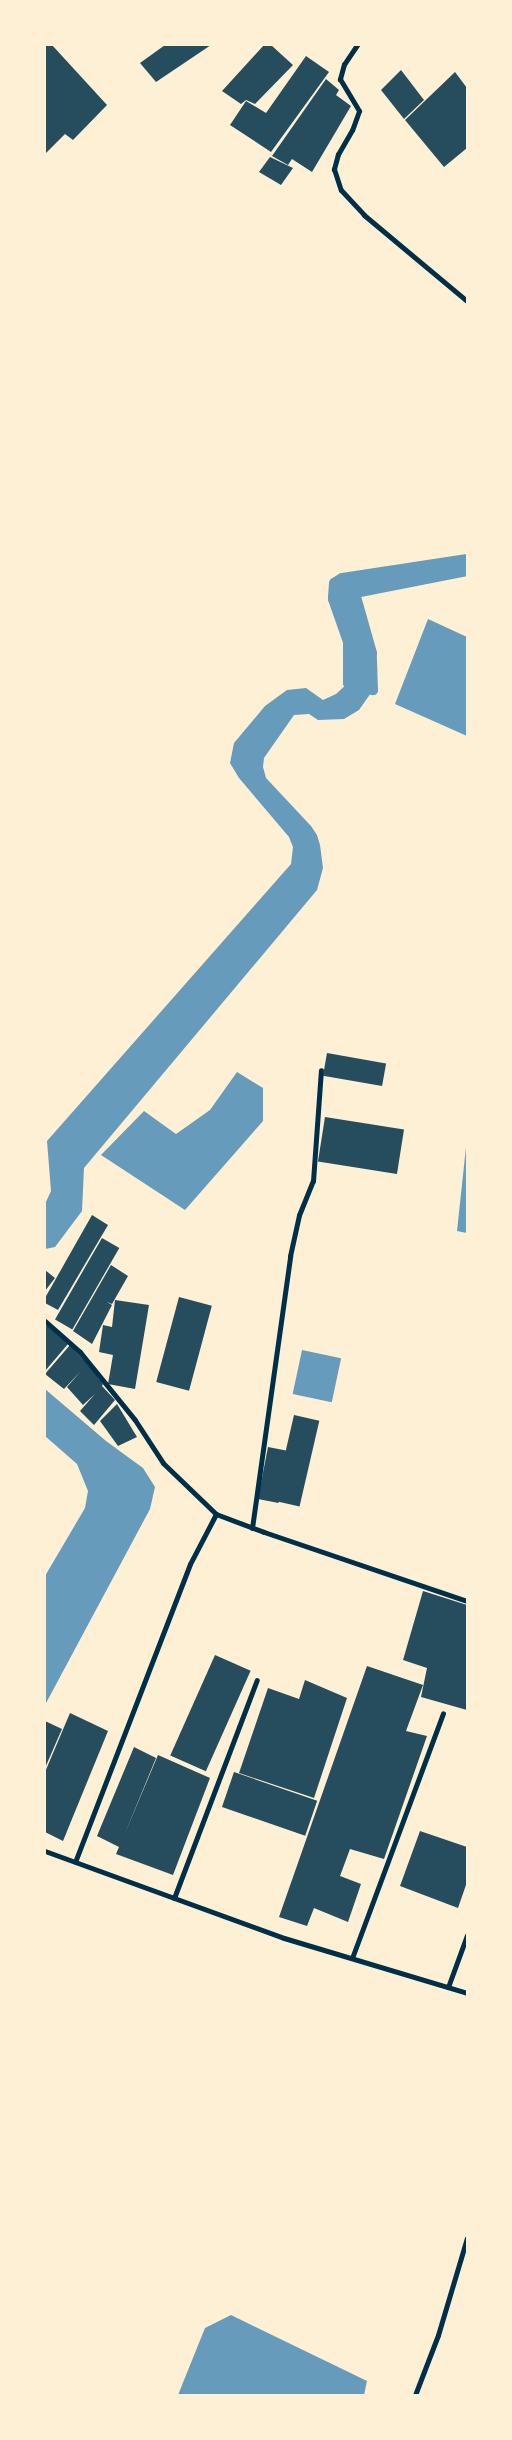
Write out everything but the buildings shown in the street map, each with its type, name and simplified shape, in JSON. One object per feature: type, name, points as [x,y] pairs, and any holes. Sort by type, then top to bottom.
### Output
[{"type":"street","points":[[357,45],[344,64],[340,79],[359,111],[352,130],[338,154],[334,169],[341,190],[364,215],[467,301]]},
{"type":"street","points":[[252,1528],[290,1256],[299,1215],[313,1181],[321,1070]]},
{"type":"street","points":[[45,1321],[80,1352],[135,1420],[163,1463],[216,1514],[467,1601]]},
{"type":"street","points":[[75,1862],[190,1564],[216,1514]]},
{"type":"street","points":[[174,1898],[257,1680]]},
{"type":"street","points":[[352,1958],[443,1713]]},
{"type":"street","points":[[45,1851],[284,1938],[467,1993]]},
{"type":"street","points":[[448,1987],[467,1935]]},
{"type":"street","points":[[415,2395],[438,2335],[467,2238]]},
{"type":"water","points":[[467,559],[467,571],[355,594],[372,653],[373,690],[359,710],[344,719],[318,720],[309,714],[294,715],[264,758],[263,767],[266,778],[311,826],[317,835],[323,868],[317,890],[84,1168],[82,1211],[55,1247],[45,1249],[45,1204],[51,1191],[47,1141],[291,864],[293,847],[289,837],[239,778],[230,763],[234,743],[265,706],[287,690],[306,688],[323,700],[336,694],[348,683],[348,642],[333,599],[334,583],[342,578]]},
{"type":"water","points":[[428,619],[467,637],[467,736],[395,704]]},
{"type":"water","points":[[237,1072],[263,1088],[263,1121],[185,1210],[101,1155],[144,1111],[176,1134],[210,1110]]},
{"type":"water","points":[[467,1138],[467,1233],[457,1231]]},
{"type":"water","points":[[302,1350],[341,1358],[332,1402],[293,1394]]},
{"type":"water","points":[[45,1389],[106,1441],[143,1468],[155,1487],[150,1509],[45,1705],[45,1576],[85,1508],[88,1491],[77,1464],[45,1436]]},
{"type":"water","points":[[231,2315],[367,2381],[364,2395],[178,2395],[205,2328]]},
{"type":"waterway","points":[[467,559],[342,578],[334,583],[333,599],[348,642],[348,683],[373,690],[372,653],[355,593],[467,571]]}]
